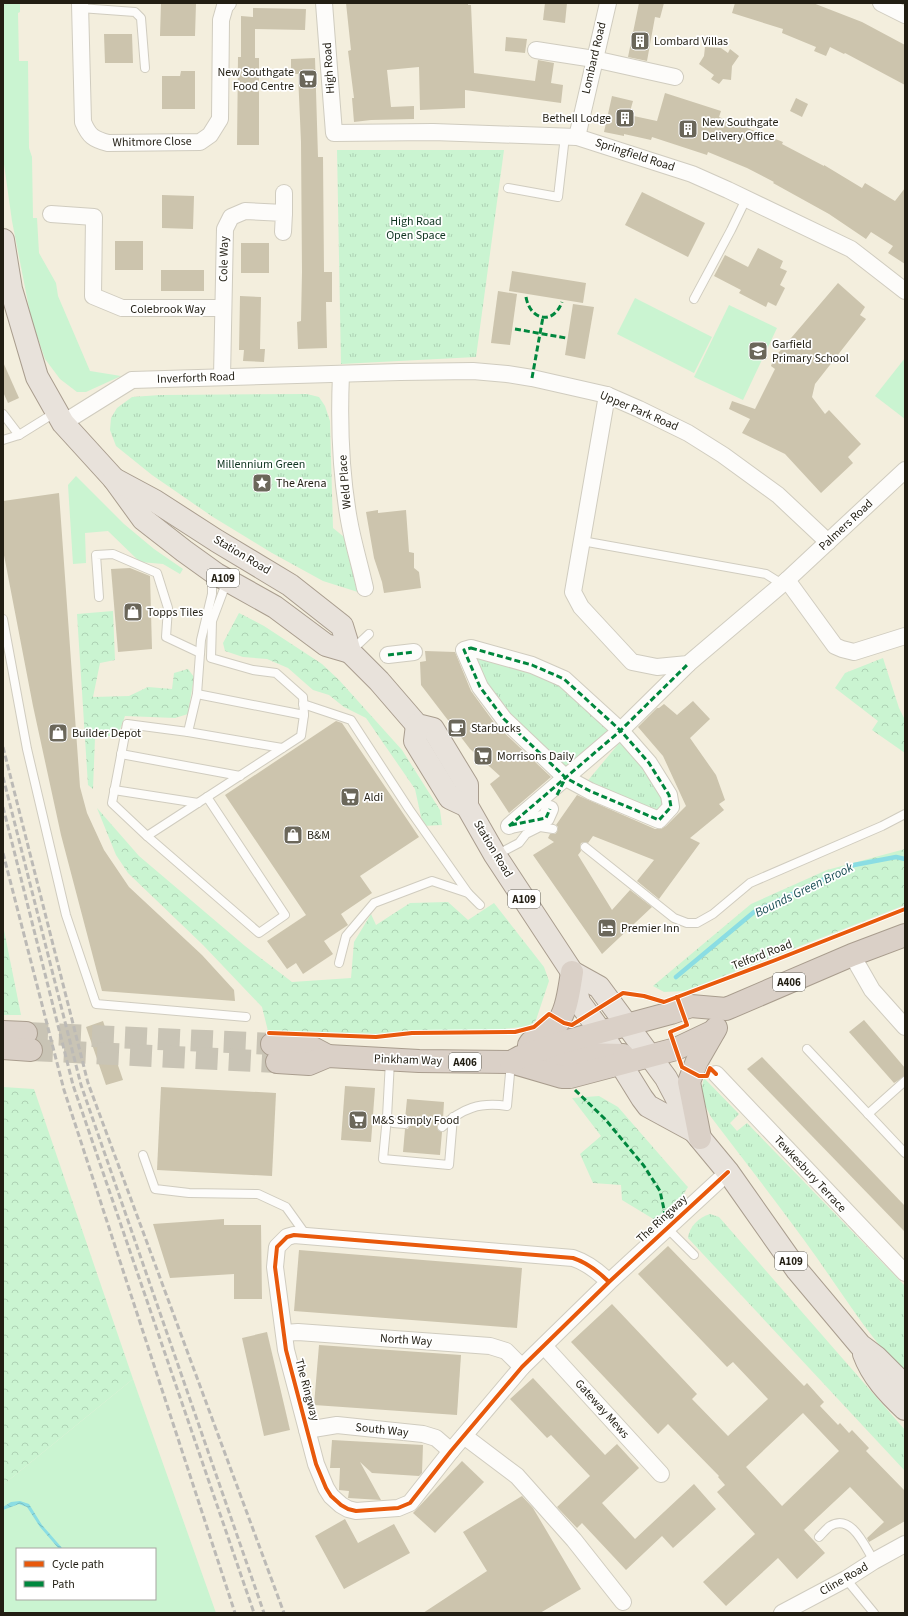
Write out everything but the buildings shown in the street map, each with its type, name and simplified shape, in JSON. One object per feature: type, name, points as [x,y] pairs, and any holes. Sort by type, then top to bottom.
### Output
[{"type":"highway","name":"A406","points":[[601,1032],[691,1006],[726,1009],[852,955],[905,935]]},
{"type":"highway","points":[[520,1058],[531,1042],[552,1029],[559,1019],[567,1000],[572,972]]},
{"type":"highway","points":[[697,1134],[690,1082],[697,1061],[726,1009]]},
{"type":"highway","points":[[520,1058],[558,1058],[578,1054],[618,1059],[649,1056],[676,1049],[714,1031]]},
{"type":"highway","points":[[3,1032],[28,1041],[3,1048]]},
{"type":"highway","name":"Pinkham Way","points":[[275,1053],[308,1064],[328,1056],[419,1061],[520,1058],[556,1044],[601,1032]]},
{"type":"main road","name":"Station Road","points":[[3,240],[11,289],[33,363],[38,377],[60,418],[114,479],[143,519],[184,551],[222,577],[275,607],[326,644],[350,652],[379,681],[417,725],[433,729],[467,785],[467,806],[495,855],[572,972],[579,1002],[601,1032]]},
{"type":"main road","name":"Station Road","points":[[114,479],[155,501],[217,541],[290,585],[342,626],[350,652]]},
{"type":"main road","points":[[217,541],[216,557],[233,568],[222,577]]},
{"type":"main road","name":"Station Road","points":[[572,972],[599,987],[627,1025]]},
{"type":"main road","name":"A109","points":[[627,1025],[666,1078],[697,1134],[728,1172],[797,1270],[860,1345],[876,1357],[905,1386]]},
{"type":"main road","name":"A109","points":[[601,1032],[648,1106],[697,1134]]},
{"type":"main road","name":"A109","points":[[860,1345],[867,1363],[878,1381],[905,1409]]},
{"type":"street","name":"Whitmore Close","points":[[80,6],[83,122],[87,133],[96,140],[108,144],[200,142],[210,135],[220,119],[221,20],[225,6],[228,3]]},
{"type":"street","name":"High Road","points":[[324,3],[334,133]]},
{"type":"street","name":"Lombard Road","points":[[571,136],[594,59],[608,3]]},
{"type":"street","points":[[881,3],[905,15]]},
{"type":"street","points":[[536,50],[594,59],[675,77]]},
{"type":"street","name":"Springfield Road","points":[[334,133],[433,132],[571,136],[692,174],[746,199],[851,249],[905,291]]},
{"type":"street","points":[[283,232],[284,193]]},
{"type":"street","name":"Cole Way","points":[[222,377],[225,229],[231,217],[244,211],[284,212]]},
{"type":"street","name":"Colebrook Way","points":[[51,214],[94,218],[93,296],[122,308],[223,308]]},
{"type":"street","name":"Upper Park Road","points":[[342,374],[473,372],[507,374],[575,387],[607,396],[639,409],[688,433],[723,455],[778,494],[828,542]]},
{"type":"street","name":"Inverforth Road","points":[[60,418],[132,380],[342,374]]},
{"type":"street","name":"Weld Place","points":[[342,374],[340,397],[343,468],[346,498],[349,520],[365,588]]},
{"type":"street","points":[[607,396],[573,592],[581,607],[632,662],[657,667],[688,664]]},
{"type":"street","name":"Palmers Road","points":[[566,778],[546,818],[509,826],[621,731],[688,664],[785,582],[905,470]]},
{"type":"street","points":[[785,582],[835,646],[854,652],[905,636]]},
{"type":"street","points":[[471,648],[532,664],[564,679],[621,731],[649,763],[669,794],[671,807],[660,820],[590,791],[566,778],[504,719],[480,687],[464,650],[471,648]]},
{"type":"street","points":[[388,655],[414,652]]},
{"type":"street","points":[[852,955],[872,990],[905,1027]]},
{"type":"street","name":"Tewkesbury Terrace","points":[[716,1074],[905,1274]]},
{"type":"street","name":"The Ringway","points":[[609,1282],[599,1272],[583,1261],[573,1258],[294,1234],[287,1237],[277,1247],[275,1267],[286,1350],[316,1464],[331,1496],[341,1505],[356,1511],[398,1508],[410,1503],[451,1451],[522,1367],[609,1282],[728,1172]]},
{"type":"street","name":"North Way","points":[[284,1333],[298,1332],[490,1346],[506,1351],[522,1367]]},
{"type":"street","name":"Gateway Mews","points":[[544,1346],[661,1474]]},
{"type":"street","name":"South Way","points":[[307,1430],[337,1424],[423,1434],[436,1438],[451,1451]]},
{"type":"street","points":[[464,1436],[517,1476],[574,1540],[623,1602]]},
{"type":"street","name":"Cline Road","points":[[786,1612],[905,1544]]},
{"type":"lane","points":[[80,6],[135,12],[141,18],[145,68]]},
{"type":"lane","points":[[508,188],[558,197],[571,136]]},
{"type":"lane","points":[[694,298],[732,230],[746,199]]},
{"type":"lane","points":[[3,414],[19,435]]},
{"type":"lane","points":[[3,440],[60,418]]},
{"type":"lane","points":[[582,541],[766,574],[785,582]]},
{"type":"lane","points":[[99,597],[96,555],[113,554],[157,573],[168,608],[166,637],[200,653]]},
{"type":"lane","points":[[188,732],[197,694],[201,640],[212,594],[212,584],[222,577]]},
{"type":"lane","points":[[147,836],[301,736],[304,715],[303,697],[276,673],[253,670],[211,658],[212,621],[222,577]]},
{"type":"lane","points":[[3,619],[26,749],[66,915],[96,1004],[246,1017]]},
{"type":"lane","points":[[350,652],[369,634]]},
{"type":"lane","points":[[197,694],[304,715]]},
{"type":"lane","points":[[303,704],[351,720],[409,810],[468,893],[480,906]]},
{"type":"lane","points":[[207,797],[285,915],[259,933],[147,836],[112,802],[127,724],[188,732],[282,748]]},
{"type":"lane","points":[[121,754],[240,776]]},
{"type":"lane","points":[[114,790],[198,803]]},
{"type":"lane","points":[[585,847],[674,918],[687,923],[697,923],[713,914],[750,883],[882,826],[905,814]]},
{"type":"lane","points":[[495,855],[519,843],[526,834],[540,827],[553,829]]},
{"type":"lane","points":[[339,963],[346,936],[374,903],[432,880],[468,893]]},
{"type":"lane","points":[[807,1049],[905,1153]]},
{"type":"lane","points":[[442,1127],[453,1117],[479,1106],[492,1104],[507,1106],[520,1058]]},
{"type":"lane","points":[[390,1059],[383,1160],[449,1165],[453,1117]]},
{"type":"lane","points":[[868,1114],[905,1081]]},
{"type":"lane","points":[[387,1117],[393,1123],[405,1124]]},
{"type":"lane","points":[[144,1155],[155,1189],[189,1193],[258,1194],[286,1207],[306,1236]]},
{"type":"lane","points":[[667,1228],[694,1255]]},
{"type":"lane","points":[[819,1537],[830,1526],[845,1524],[853,1528],[874,1561]]},
{"type":"lane","points":[[846,1579],[874,1613]]},
{"type":"green space","points":[[3,3],[20,3],[20,12],[18,13],[19,61],[28,61],[29,148],[32,157],[33,218],[37,218],[39,253],[56,283],[58,296],[90,371],[121,376],[86,392],[77,392],[60,379],[45,359],[31,318],[12,221],[3,157]]},
{"type":"green space","name":"High Road Open Space","points":[[337,150],[504,150],[476,357],[341,364]]},
{"type":"green space","points":[[635,298],[712,337],[694,373],[617,334]]},
{"type":"green space","points":[[729,305],[777,328],[743,400],[694,377]]},
{"type":"green space","points":[[905,358],[905,419],[875,396]]},
{"type":"green space","name":"Millennium Green","points":[[307,394],[319,397],[325,406],[330,421],[333,528],[349,541],[361,593],[323,581],[272,553],[213,517],[152,475],[116,446],[110,430],[111,418],[117,408],[132,397],[160,395]]},
{"type":"green space","points":[[76,476],[124,524],[154,549],[183,569],[180,574],[163,564],[140,562],[108,531],[85,533],[86,563],[73,564],[68,485]]},
{"type":"green space","points":[[113,611],[115,660],[100,663],[93,697],[129,696],[148,687],[172,689],[174,673],[188,669],[194,677],[188,714],[175,718],[125,716],[118,735],[95,738],[93,789],[88,785],[77,614]]},
{"type":"green space","points":[[239,613],[264,626],[322,664],[339,680],[402,750],[440,810],[442,825],[423,826],[415,789],[366,718],[344,707],[329,695],[313,690],[288,668],[267,659],[243,657],[225,651],[223,643]]},
{"type":"green space","points":[[469,650],[541,669],[606,723],[608,732],[563,773],[494,707]]},
{"type":"green space","points":[[883,658],[899,708],[905,720],[905,753],[872,730],[878,721],[835,688],[845,673]]},
{"type":"green space","points":[[620,742],[625,742],[670,801],[662,810],[652,812],[585,784]]},
{"type":"green space","points":[[97,808],[139,856],[245,946],[292,982],[351,978],[354,942],[371,914],[376,925],[410,903],[448,902],[468,920],[494,903],[544,967],[549,981],[536,1020],[530,1026],[406,1036],[268,1031],[262,1007],[203,945],[128,873],[116,855]]},
{"type":"green space","points":[[905,849],[905,905],[685,991],[664,992],[653,986],[751,904],[827,870]]},
{"type":"green space","points":[[3,925],[21,1015],[3,1015]]},
{"type":"green space","points":[[704,1078],[739,1114],[730,1123],[737,1131],[747,1123],[905,1286],[905,1375],[870,1333],[791,1222],[711,1117],[700,1095]]},
{"type":"green space","points":[[3,1087],[34,1089],[133,1379],[3,1485]]},
{"type":"green space","points":[[599,1096],[618,1107],[688,1187],[683,1195],[655,1220],[622,1200],[621,1185],[593,1183],[580,1154],[601,1136],[572,1098]]},
{"type":"green space","points":[[710,1214],[719,1217],[905,1430],[905,1471],[688,1238],[692,1226],[702,1217]]},
{"type":"green space","points":[[133,1379],[216,1613],[3,1613],[3,1485]]},
{"type":"water","points":[[20,1501],[29,1504],[42,1525],[62,1548],[58,1548],[40,1527],[27,1507],[19,1504],[3,1510],[3,1507],[11,1502]]},
{"type":"waterway","name":"Bounds Green Brook","points":[[676,977],[754,912],[854,865],[896,857],[905,859]]},
{"type":"tunnel","points":[[26,1033],[272,1044]]},
{"type":"tunnel","points":[[31,1050],[277,1062]]},
{"type":"railway","points":[[3,747],[88,1083],[284,1613]]},
{"type":"railway","points":[[3,777],[81,1085],[264,1613]]},
{"type":"railway","points":[[3,807],[73,1085],[254,1613]]},
{"type":"railway","points":[[3,853],[64,1090],[235,1613]]},
{"type":"marked path","points":[[526,297],[528,305],[532,311],[542,317],[553,315],[558,310],[562,302]]},
{"type":"marked path","points":[[532,378],[543,317]]},
{"type":"marked path","points":[[515,329],[566,338]]},
{"type":"marked path","points":[[471,648],[532,665],[564,679],[621,731],[649,763],[669,795],[671,807],[659,820],[590,791],[566,778],[504,719],[480,687],[464,650],[471,648]]},
{"type":"marked path","points":[[388,655],[414,652]]},
{"type":"marked path","points":[[509,826],[619,732],[688,664]]},
{"type":"marked path","points":[[557,795],[564,781]]},
{"type":"marked path","points":[[511,825],[546,818],[550,809]]},
{"type":"marked path","points":[[575,1090],[605,1119],[644,1166],[660,1191],[665,1214]]},
{"type":"cycle path","name":"Telford Road","points":[[269,1033],[376,1037],[412,1033],[515,1032],[534,1027],[549,1014],[564,1023],[572,1025],[623,993],[644,996],[664,1002],[905,909]]},
{"type":"cycle path","points":[[677,997],[687,1025],[670,1032],[682,1067],[699,1076],[707,1076],[710,1068],[716,1074]]},
{"type":"cycle path","points":[[609,1282],[601,1274],[583,1262],[573,1258],[294,1235],[287,1237],[277,1247],[275,1267],[286,1350],[316,1464],[331,1496],[341,1505],[356,1511],[398,1508],[410,1503],[451,1451],[522,1367],[609,1282],[728,1172]]},
{"type":"place","name":"Lombard Villas","points":[[640,41]]},
{"type":"place","name":"New Southgate Food Centre","points":[[308,79]]},
{"type":"place","name":"Bethell Lodge","points":[[625,118]]},
{"type":"place","name":"New Southgate Delivery Office","points":[[688,129]]},
{"type":"place","name":"Garfield Primary School","points":[[758,351]]},
{"type":"place","name":"The Arena","points":[[262,483]]},
{"type":"place","name":"Topps Tiles","points":[[133,612]]},
{"type":"place","name":"Starbucks","points":[[457,728]]},
{"type":"place","name":"Builder Depot","points":[[58,733]]},
{"type":"place","name":"Morrisons Daily","points":[[483,756]]},
{"type":"place","name":"Aldi","points":[[350,797]]},
{"type":"place","name":"B&M","points":[[293,835]]},
{"type":"place","name":"Premier Inn","points":[[607,928]]},
{"type":"place","name":"M&S Simply Food","points":[[358,1120]]}]
